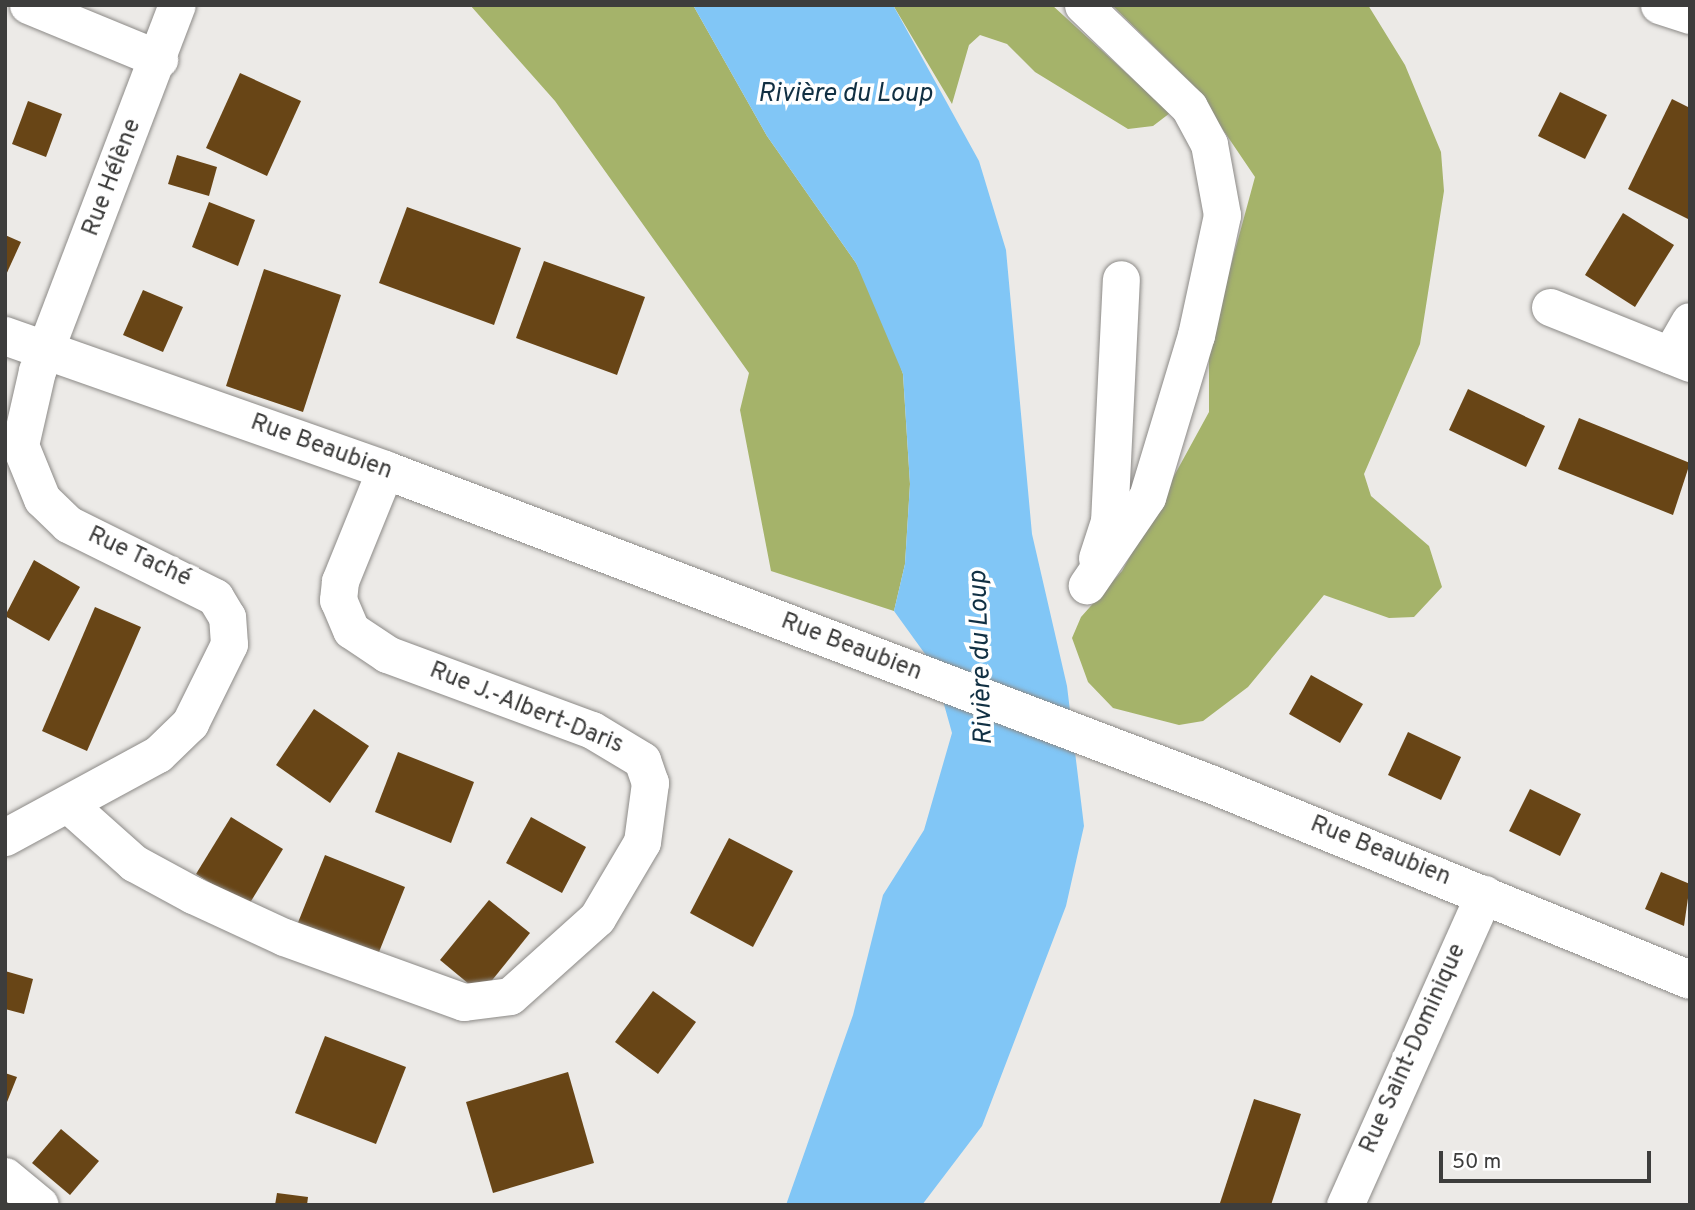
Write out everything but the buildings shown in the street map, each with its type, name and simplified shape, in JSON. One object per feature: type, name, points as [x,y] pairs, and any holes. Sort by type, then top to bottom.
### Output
[{"type":"main road","name":"Rue Beaubien","points":[[5,336],[385,470],[1213,785],[1690,980]]},
{"type":"street","points":[[28,5],[159,59]]},
{"type":"street","name":"Rue Hélène","points":[[47,349],[159,59],[177,5]]},
{"type":"street","points":[[1083,5],[1189,107],[1209,144],[1222,215],[1196,335],[1147,497],[1087,585],[1109,522],[1121,279]]},
{"type":"street","points":[[1659,5],[1690,15]]},
{"type":"street","points":[[1550,307],[1680,359],[1690,321]]},
{"type":"street","name":"Rue Taché","points":[[5,837],[70,806],[158,754],[190,723],[229,644],[227,617],[215,597],[190,580],[99,542],[42,499],[20,445],[47,349]]},
{"type":"street","name":"Rue J.-Albert-Daris","points":[[70,806],[135,863],[193,895],[284,937],[464,1002],[510,996],[597,918],[642,842],[650,783],[642,760],[592,730],[387,654],[351,629],[338,600],[340,581],[385,470]]},
{"type":"street","name":"Rue Saint-Dominique","points":[[1345,1205],[1484,894]]},
{"type":"street","points":[[5,1176],[40,1205]]},
{"type":"green space","points":[[470,5],[693,5],[767,136],[856,263],[887,325],[903,374],[910,484],[905,564],[894,611],[771,571],[740,410],[749,373],[555,101]]},
{"type":"green space","points":[[893,5],[1052,5],[1170,113],[1153,126],[1128,129],[1035,72],[1007,44],[980,35],[969,45],[952,104]]},
{"type":"green space","points":[[1112,5],[1368,5],[1405,65],[1441,152],[1444,191],[1420,344],[1364,474],[1371,496],[1429,546],[1442,587],[1414,617],[1389,618],[1324,595],[1248,687],[1203,721],[1179,725],[1113,708],[1088,682],[1072,638],[1081,617],[1122,571],[1209,412],[1209,346],[1255,177],[1192,84]]},
{"type":"water","name":"Rivière du Loup","points":[[693,5],[893,5],[979,161],[1006,250],[1032,534],[1067,686],[1084,826],[1066,906],[982,1126],[922,1205],[786,1205],[853,1015],[883,895],[924,830],[952,733],[933,665],[894,611],[905,564],[910,484],[903,374],[856,263],[767,136]]}]
